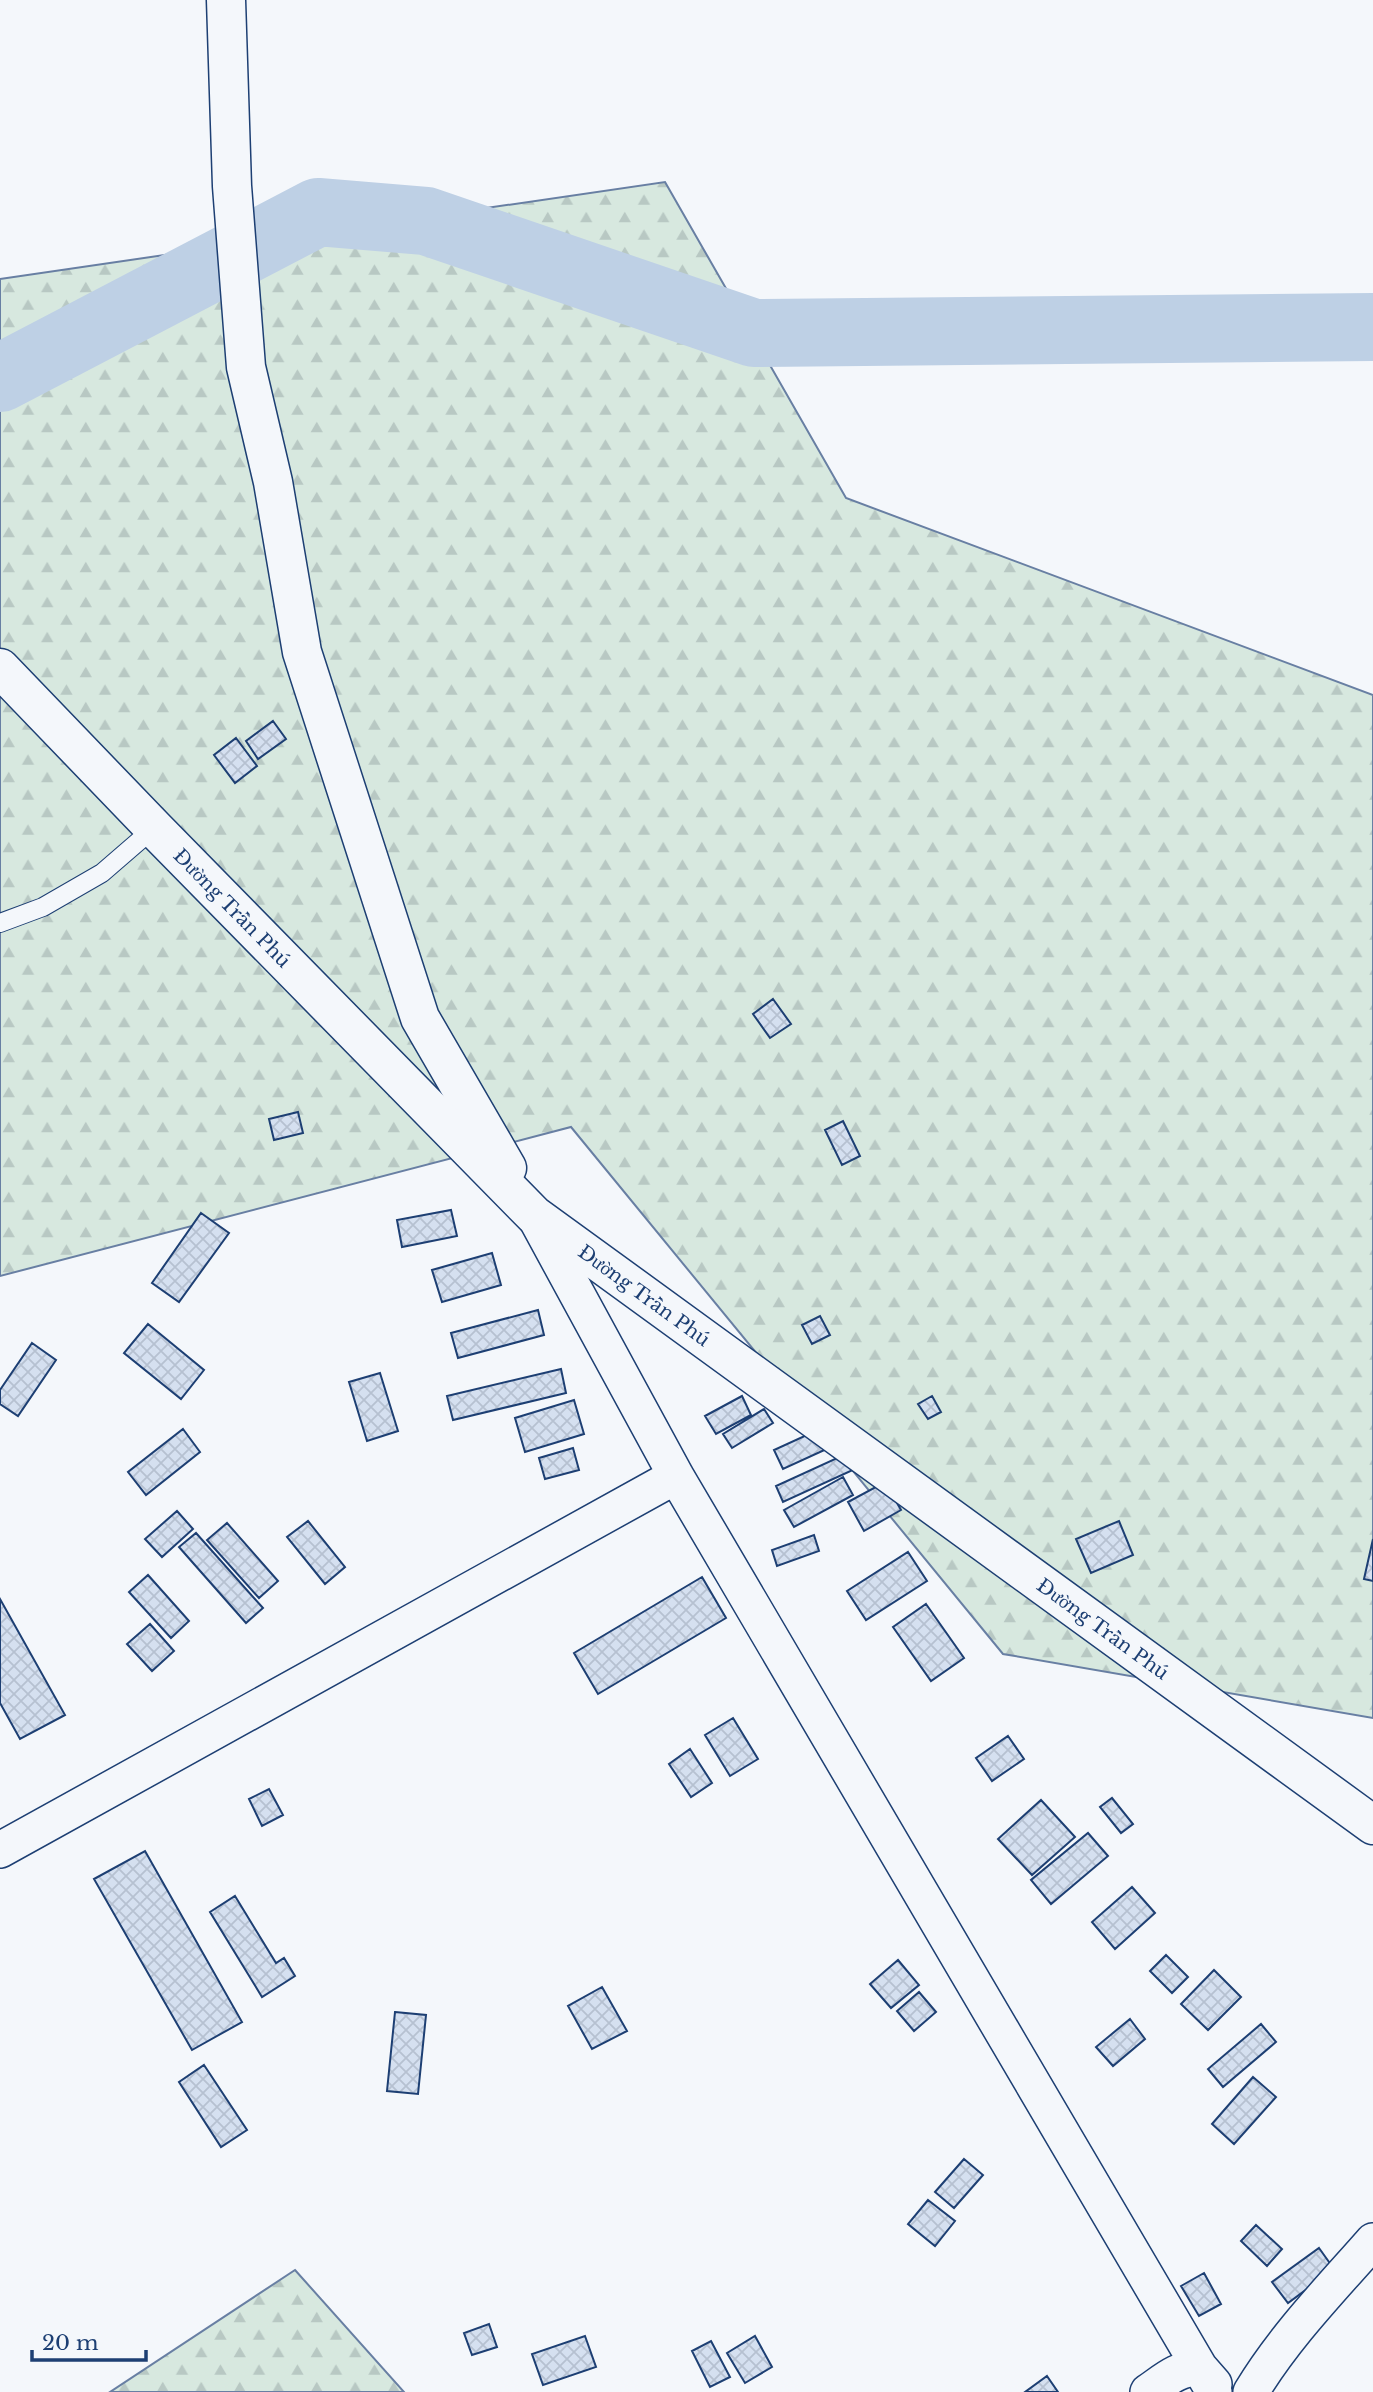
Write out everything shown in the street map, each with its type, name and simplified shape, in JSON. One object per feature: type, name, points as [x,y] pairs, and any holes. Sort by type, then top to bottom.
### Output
[{"type":"main road","points":[[226,0],[232,186],[246,367],[273,482],[302,652],[420,1018],[534,1215]]},
{"type":"main road","name":"Đường Trần Phú","points":[[0,668],[534,1215],[1373,1825]]},
{"type":"street","points":[[534,1215],[676,1476],[1211,2384]]},
{"type":"street","points":[[0,1850],[676,1476]]},
{"type":"street","points":[[1251,2392],[1288,2337],[1373,2241]]},
{"type":"street","points":[[1148,2392],[1175,2374],[1190,2368],[1211,2384]]},
{"type":"lane","points":[[0,923],[43,907],[102,873],[154,828]]},
{"type":"green space","points":[[665,182],[846,498],[1373,695],[1373,1718],[1003,1654],[571,1127],[0,1276],[0,279]]},
{"type":"green space","points":[[295,2270],[404,2392],[110,2392]]},
{"type":"building","points":[[273,721],[286,739],[258,759],[246,741]]},
{"type":"building","points":[[236,738],[257,766],[235,783],[214,755]]},
{"type":"building","points":[[773,999],[791,1024],[770,1038],[753,1014]]},
{"type":"building","points":[[298,1112],[303,1133],[274,1140],[269,1119]]},
{"type":"building","points":[[843,1121],[860,1156],[842,1165],[825,1130]]},
{"type":"building","points":[[451,1210],[457,1236],[402,1247],[397,1220]]},
{"type":"building","points":[[201,1213],[229,1233],[179,1302],[152,1283]]},
{"type":"building","points":[[492,1253],[501,1285],[442,1302],[432,1270]]},
{"type":"building","points":[[538,1310],[544,1335],[458,1358],[451,1333]]},
{"type":"building","points":[[820,1316],[830,1335],[812,1344],[802,1325]]},
{"type":"building","points":[[148,1324],[204,1370],[181,1399],[124,1353]]},
{"type":"building","points":[[32,1343],[56,1360],[18,1416],[0,1404],[0,1390]]},
{"type":"building","points":[[561,1369],[566,1393],[453,1420],[447,1396]]},
{"type":"building","points":[[380,1373],[398,1431],[367,1441],[349,1382]]},
{"type":"building","points":[[742,1396],[751,1415],[716,1434],[705,1416]]},
{"type":"building","points":[[932,1396],[941,1412],[928,1419],[918,1404]]},
{"type":"building","points":[[574,1400],[584,1434],[525,1452],[515,1418]]},
{"type":"building","points":[[764,1409],[773,1423],[732,1448],[723,1434]]},
{"type":"building","points":[[822,1428],[831,1447],[783,1469],[774,1450]]},
{"type":"building","points":[[183,1429],[200,1452],[146,1495],[128,1472]]},
{"type":"building","points":[[573,1448],[579,1470],[545,1479],[539,1458]]},
{"type":"building","points":[[848,1453],[855,1469],[783,1502],[776,1486]]},
{"type":"building","points":[[843,1477],[853,1495],[794,1527],[784,1510]]},
{"type":"building","points":[[885,1482],[901,1510],[864,1531],[848,1502]]},
{"type":"building","points":[[177,1511],[193,1529],[162,1557],[145,1539]]},
{"type":"building","points":[[308,1521],[345,1567],[325,1584],[287,1537]]},
{"type":"building","points":[[1119,1521],[1133,1555],[1091,1573],[1076,1539]]},
{"type":"building","points":[[227,1523],[278,1581],[259,1598],[207,1540]]},
{"type":"building","points":[[196,1533],[263,1608],[246,1623],[179,1547]]},
{"type":"building","points":[[814,1535],[819,1551],[777,1566],[772,1550]]},
{"type":"building","points":[[1373,1539],[1373,1581],[1364,1579]]},
{"type":"building","points":[[908,1552],[927,1581],[866,1620],[847,1591]]},
{"type":"building","points":[[148,1575],[189,1621],[171,1638],[129,1592]]},
{"type":"building","points":[[702,1577],[726,1618],[598,1694],[574,1653]]},
{"type":"building","points":[[0,1599],[65,1715],[20,1739],[0,1703]]},
{"type":"building","points":[[926,1604],[964,1658],[931,1681],[893,1627]]},
{"type":"building","points":[[150,1624],[174,1651],[152,1671],[127,1644]]},
{"type":"building","points":[[733,1718],[758,1759],[730,1776],[705,1735]]},
{"type":"building","points":[[1008,1736],[1024,1759],[992,1781],[976,1758]]},
{"type":"building","points":[[690,1749],[712,1783],[691,1797],[669,1764]]},
{"type":"building","points":[[269,1789],[283,1815],[262,1826],[249,1799]]},
{"type":"building","points":[[1112,1798],[1133,1824],[1121,1833],[1100,1807]]},
{"type":"building","points":[[1041,1800],[1075,1837],[1032,1875],[998,1839]]},
{"type":"building","points":[[1088,1833],[1108,1856],[1051,1904],[1031,1880]]},
{"type":"building","points":[[145,1851],[242,2022],[192,2050],[94,1879]]},
{"type":"building","points":[[1132,1887],[1155,1913],[1115,1949],[1092,1922]]},
{"type":"building","points":[[235,1896],[276,1963],[284,1958],[295,1976],[262,1997],[210,1912]]},
{"type":"building","points":[[1166,1955],[1188,1977],[1172,1993],[1150,1971]]},
{"type":"building","points":[[898,1960],[919,1985],[891,2008],[870,1984]]},
{"type":"building","points":[[1214,1970],[1241,1997],[1208,2030],[1181,2004]]},
{"type":"building","points":[[602,1987],[627,2031],[592,2049],[568,2006]]},
{"type":"building","points":[[919,1992],[936,2012],[914,2031],[897,2011]]},
{"type":"building","points":[[395,2012],[426,2015],[418,2094],[387,2091]]},
{"type":"building","points":[[1130,2019],[1145,2039],[1113,2066],[1096,2047]]},
{"type":"building","points":[[1261,2024],[1276,2042],[1223,2087],[1208,2069]]},
{"type":"building","points":[[204,2065],[247,2130],[221,2147],[179,2082]]},
{"type":"building","points":[[1253,2077],[1276,2097],[1234,2144],[1212,2124]]},
{"type":"building","points":[[964,2159],[983,2175],[954,2208],[935,2192]]},
{"type":"building","points":[[928,2200],[955,2221],[935,2246],[908,2224]]},
{"type":"building","points":[[1256,2225],[1282,2249],[1267,2266],[1241,2241]]},
{"type":"building","points":[[1319,2248],[1334,2269],[1288,2303],[1272,2282]]},
{"type":"building","points":[[1204,2273],[1221,2304],[1199,2316],[1181,2286]]},
{"type":"building","points":[[489,2324],[497,2347],[472,2355],[464,2333]]},
{"type":"building","points":[[585,2336],[596,2367],[543,2385],[532,2354]]},
{"type":"building","points":[[755,2336],[772,2367],[745,2383],[727,2353]]},
{"type":"building","points":[[711,2341],[730,2377],[710,2387],[692,2351]]},
{"type":"building","points":[[1047,2376],[1058,2392],[1025,2392]]},
{"type":"waterway","points":[[0,378],[318,212],[426,221],[754,333],[1373,327]]}]
